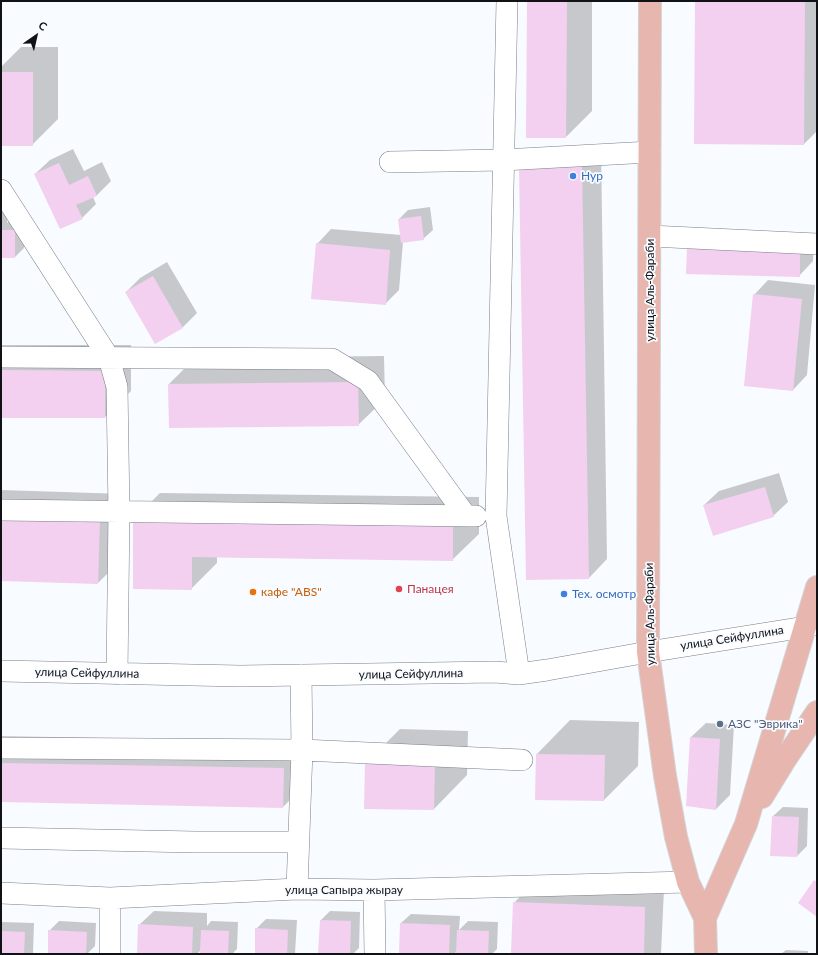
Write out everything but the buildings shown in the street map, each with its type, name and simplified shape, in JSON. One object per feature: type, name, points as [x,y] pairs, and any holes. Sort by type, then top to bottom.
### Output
[{"type":"main road","name":"улица Аль-Фараби","points":[[650,1],[648,652],[666,783],[676,837],[688,882],[705,918]]},
{"type":"main road","points":[[706,954],[705,918],[746,824],[811,625],[817,587]]},
{"type":"main road","points":[[746,824],[786,758],[817,712]]},
{"type":"street","points":[[507,1],[496,516],[519,674]]},
{"type":"street","points":[[390,162],[503,160],[650,152]]},
{"type":"street","points":[[1,190],[109,358],[117,386],[119,512],[117,674]]},
{"type":"street","points":[[650,236],[817,244]]},
{"type":"street","points":[[1,357],[332,359],[368,382],[466,516]]},
{"type":"street","points":[[1,510],[496,516]]},
{"type":"street","name":"улица Сейфуллина","points":[[1,671],[240,676],[495,672],[519,674],[811,625]]},
{"type":"street","points":[[297,889],[302,750],[301,675]]},
{"type":"street","points":[[1,748],[302,750],[522,760]]},
{"type":"street","points":[[1,838],[195,842],[298,842]]},
{"type":"street","name":"улица Сапыра жырау","points":[[1,893],[110,898],[297,889],[374,890],[688,882]]},
{"type":"street","points":[[374,890],[375,954]]},
{"type":"street","points":[[110,898],[110,954]]},
{"type":"place","name":"Нур","points":[[573,176]]},
{"type":"place","name":"Панацея","points":[[399,589]]},
{"type":"place","name":"кафе \"ABS\"","points":[[253,592]]},
{"type":"place","name":"Тех. осмотр","points":[[564,594]]},
{"type":"place","name":"АЗС \"Эврика\"","points":[[720,724]]}]
